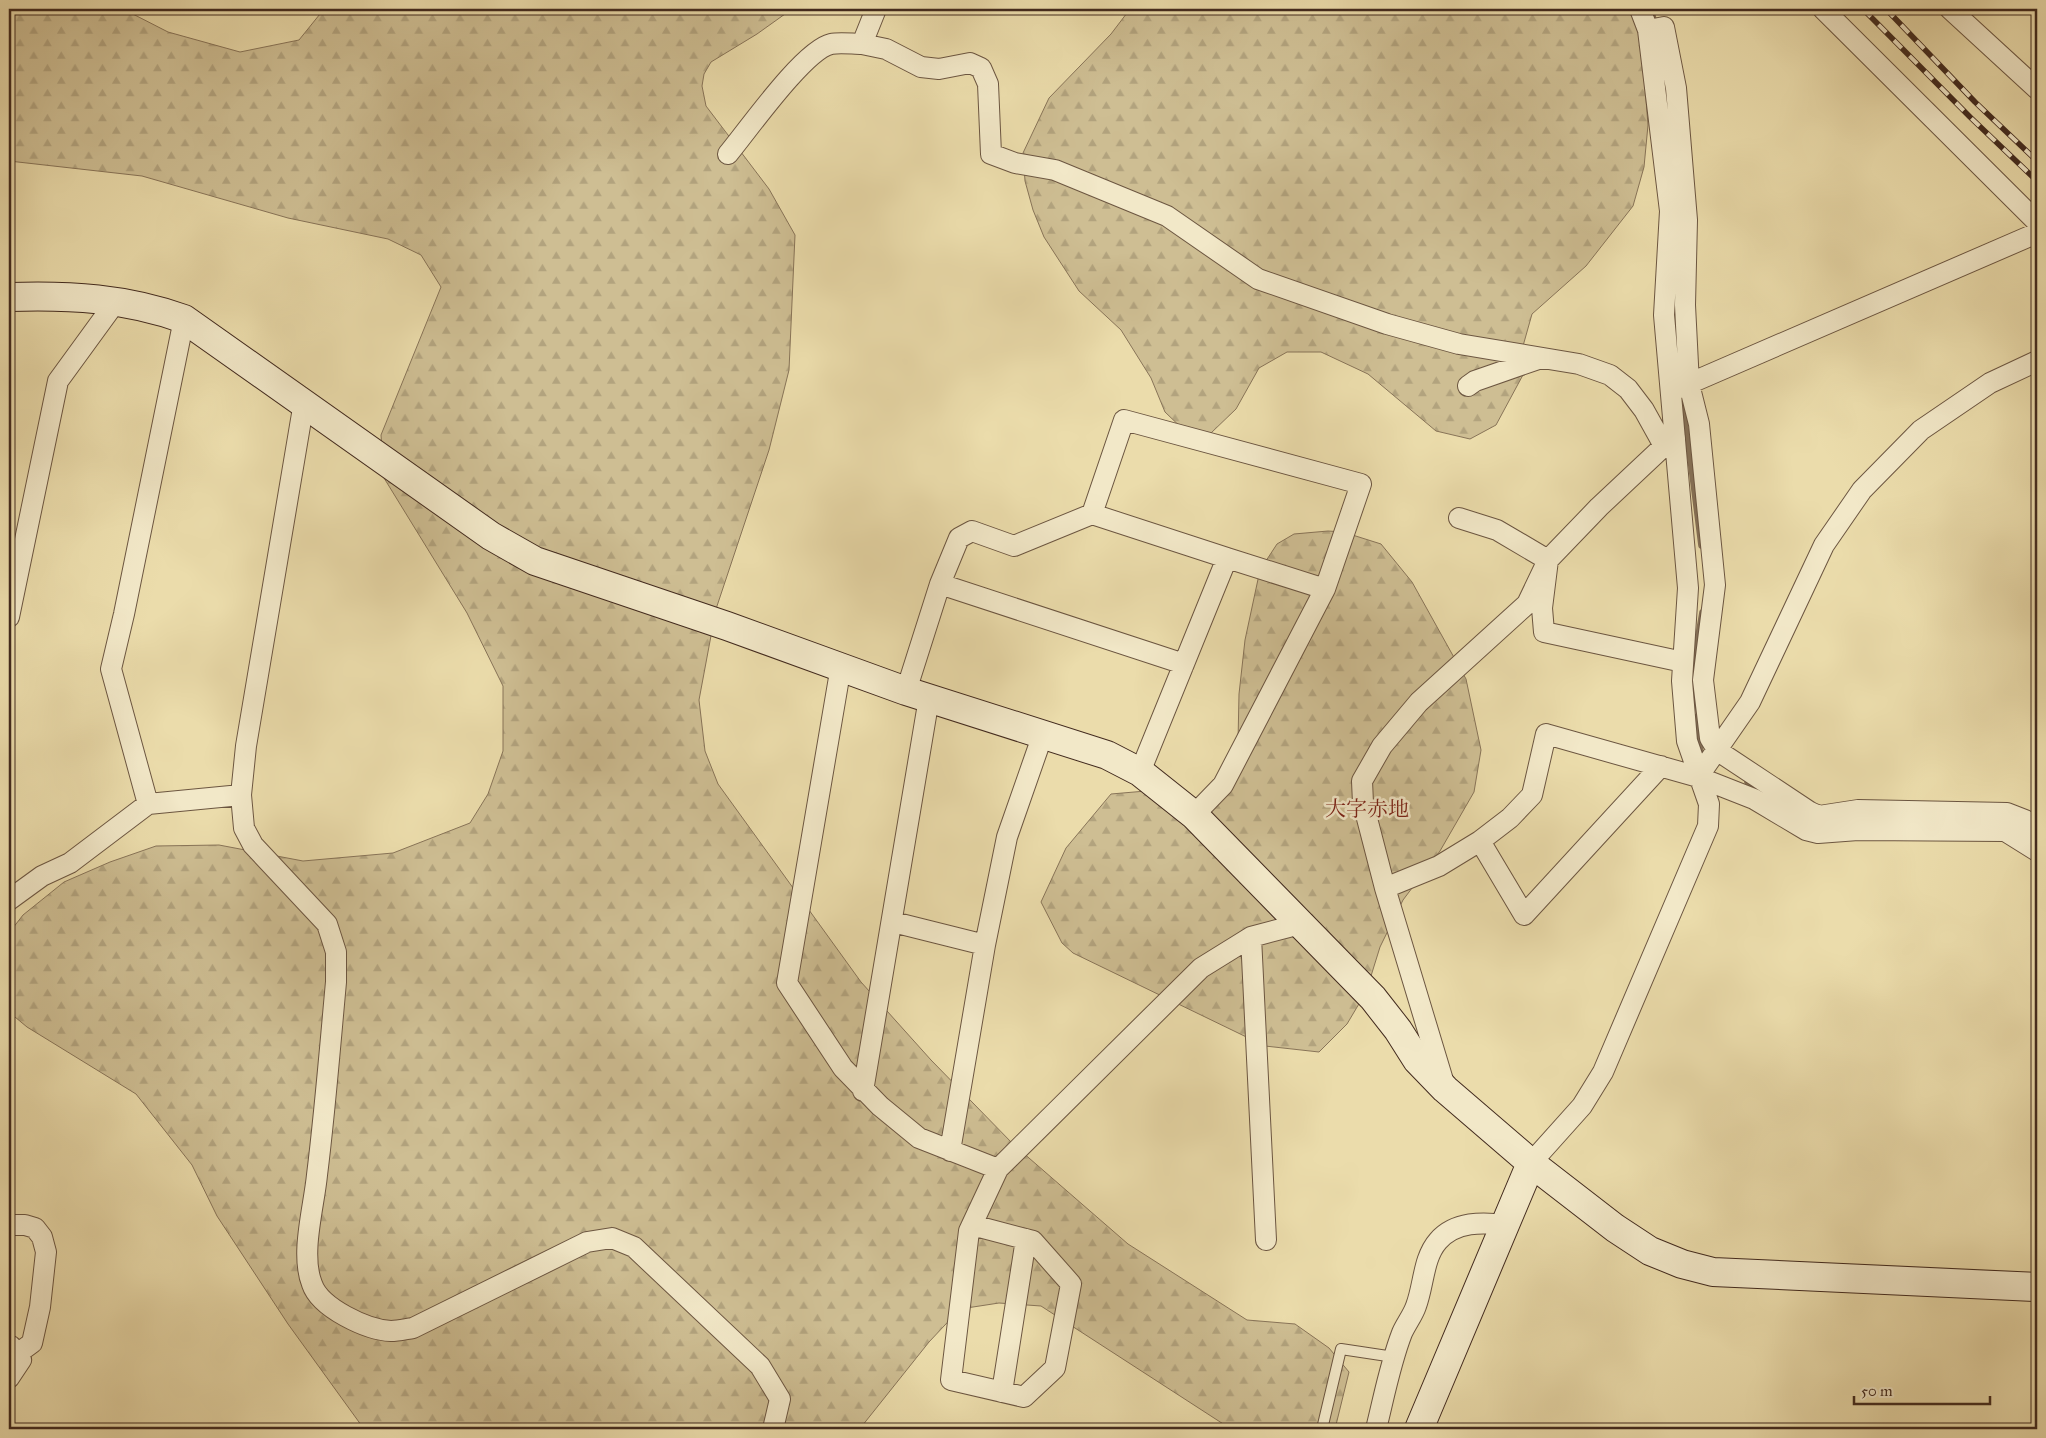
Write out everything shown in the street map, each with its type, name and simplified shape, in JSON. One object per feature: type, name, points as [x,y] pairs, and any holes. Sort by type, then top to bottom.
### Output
[{"type":"street","points":[[862,44],[876,9]]},
{"type":"street","points":[[1640,9],[1654,29],[1670,211],[1664,314],[1681,387],[1698,424],[1716,584],[1704,680],[1710,738],[1718,751],[1810,812],[1819,816],[1858,810],[2007,814],[2025,820],[2037,829]]},
{"type":"street","points":[[1824,9],[2037,222]]},
{"type":"street","points":[[1950,9],[2037,89]]},
{"type":"street","points":[[728,154],[794,73],[815,53],[831,44],[862,44],[886,48],[921,67],[939,69],[970,63],[981,68],[988,84],[991,154],[1015,163],[1055,170],[1167,216],[1258,279],[1387,324],[1459,344],[1579,364],[1610,375],[1628,388],[1669,442],[1680,479],[1688,588],[1682,681],[1687,741],[1709,804],[1708,826],[1603,1072],[1582,1106],[1531,1163],[1419,1429]]},
{"type":"street","points":[[1681,387],[2037,233]]},
{"type":"street","points":[[9,297],[63,296],[117,300],[157,309],[184,319],[491,536],[535,561],[918,694],[1108,755],[1140,772],[1194,815],[1374,998],[1417,1060],[1445,1089],[1531,1163],[1615,1228],[1650,1250],[1682,1264],[1713,1272],[2037,1287]]},
{"type":"street","points":[[9,617],[58,381],[117,300]]},
{"type":"street","points":[[148,804],[111,669],[184,319]]},
{"type":"street","points":[[1468,386],[1475,381],[1543,358]]},
{"type":"street","points":[[1698,777],[1718,751],[1750,702],[1824,545],[1862,490],[1921,430],[1990,383],[2037,361]]},
{"type":"street","points":[[1445,1089],[1385,888],[1363,802],[1362,781],[1382,746],[1419,702],[1527,604],[1548,560],[1599,507],[1669,442],[1681,387]]},
{"type":"street","points":[[304,402],[246,746],[241,795],[244,828],[253,844],[327,924],[336,952],[335,992],[318,1174],[308,1244],[308,1271],[312,1286],[330,1306],[364,1325],[390,1331],[413,1328],[587,1242],[612,1238],[634,1247],[760,1366],[780,1399],[774,1429]]},
{"type":"street","points":[[1092,514],[1124,420],[1361,484],[1325,589],[1223,785],[1194,815]]},
{"type":"street","points":[[863,1091],[893,922],[918,694],[940,584],[959,538],[972,531],[1014,546],[1092,514],[1325,589]]},
{"type":"street","points":[[1459,518],[1497,530],[1548,560]]},
{"type":"street","points":[[1140,772],[1227,558]]},
{"type":"street","points":[[1548,560],[1542,608],[1544,632],[1683,662]]},
{"type":"street","points":[[940,584],[1184,664]]},
{"type":"street","points":[[841,666],[787,983],[843,1068],[863,1091],[919,1138],[998,1169]]},
{"type":"street","points":[[950,1151],[985,945],[1007,837],[1043,734]]},
{"type":"street","points":[[1385,888],[1439,866],[1480,841],[1510,818],[1532,795],[1546,734],[1698,777],[1754,799],[1806,830],[1818,832],[1858,830],[2005,831],[2037,851]]},
{"type":"street","points":[[1480,841],[1524,915],[1661,766]]},
{"type":"street","points":[[9,900],[42,876],[70,863],[148,804],[241,795]]},
{"type":"street","points":[[893,922],[985,945]]},
{"type":"street","points":[[972,1224],[1033,1241],[1071,1284],[1055,1368],[1024,1397],[951,1380],[969,1231],[972,1224],[998,1169],[1201,968],[1250,937],[1300,924]]},
{"type":"street","points":[[1250,937],[1266,1240]]},
{"type":"street","points":[[1376,1429],[1394,1357],[1403,1331],[1416,1306],[1429,1259],[1438,1240],[1455,1228],[1474,1223],[1506,1225]]},
{"type":"street","points":[[9,1225],[25,1225],[35,1228],[42,1237],[46,1252],[40,1307],[32,1343],[13,1349],[21,1360],[9,1378]]},
{"type":"street","points":[[1002,1392],[1026,1239]]},
{"type":"lane","points":[[1322,1429],[1341,1349],[1394,1357]]},
{"type":"green space","points":[[9,9],[115,9],[127,11],[168,32],[240,52],[299,40],[324,9],[792,9],[757,34],[711,62],[704,74],[702,86],[706,106],[769,189],[795,235],[789,370],[769,450],[716,609],[699,700],[705,751],[718,784],[861,982],[931,1060],[1014,1145],[1128,1244],[1247,1320],[1295,1324],[1329,1348],[1349,1372],[1335,1429],[1231,1429],[1041,1306],[999,1303],[960,1309],[929,1342],[862,1426],[853,1429],[364,1429],[288,1324],[217,1216],[192,1165],[136,1094],[27,1027],[9,1012],[9,933],[23,915],[64,882],[110,862],[156,846],[219,845],[303,861],[393,853],[470,823],[488,794],[503,751],[503,686],[467,613],[384,478],[381,435],[441,287],[421,255],[388,239],[288,218],[142,176],[9,161]]},
{"type":"green space","points":[[1130,9],[1639,9],[1648,125],[1644,167],[1633,206],[1586,266],[1532,314],[1523,346],[1524,373],[1496,425],[1470,439],[1436,431],[1368,374],[1321,352],[1287,352],[1259,368],[1236,409],[1211,433],[1189,435],[1165,412],[1151,378],[1121,330],[1079,291],[1044,237],[1033,210],[1025,181],[1023,153],[1049,98],[1111,34]]},
{"type":"green space","points":[[1328,531],[1343,532],[1381,544],[1412,582],[1466,679],[1481,750],[1474,792],[1440,851],[1403,900],[1380,947],[1366,992],[1347,1024],[1319,1052],[1265,1046],[1073,953],[1062,943],[1041,902],[1066,848],[1111,794],[1146,791],[1183,798],[1211,798],[1238,742],[1239,694],[1245,640],[1260,570],[1277,544],[1294,534]]},
{"type":"waterway","points":[[1651,9],[1656,26]]},
{"type":"waterway","points":[[1675,301],[1677,354]]},
{"type":"waterway","points":[[1683,404],[1701,546]]},
{"type":"waterway","points":[[1694,684],[1695,653],[1702,612]]},
{"type":"waterway","points":[[1697,716],[1701,751]]},
{"type":"waterway","points":[[1747,782],[1764,794]]},
{"type":"railway","points":[[1863,9],[1970,117],[2037,181]]},
{"type":"railway","points":[[1886,9],[1975,102],[2037,161]]},
{"type":"district","name":"大字赤地","points":[[1367,809]]}]
